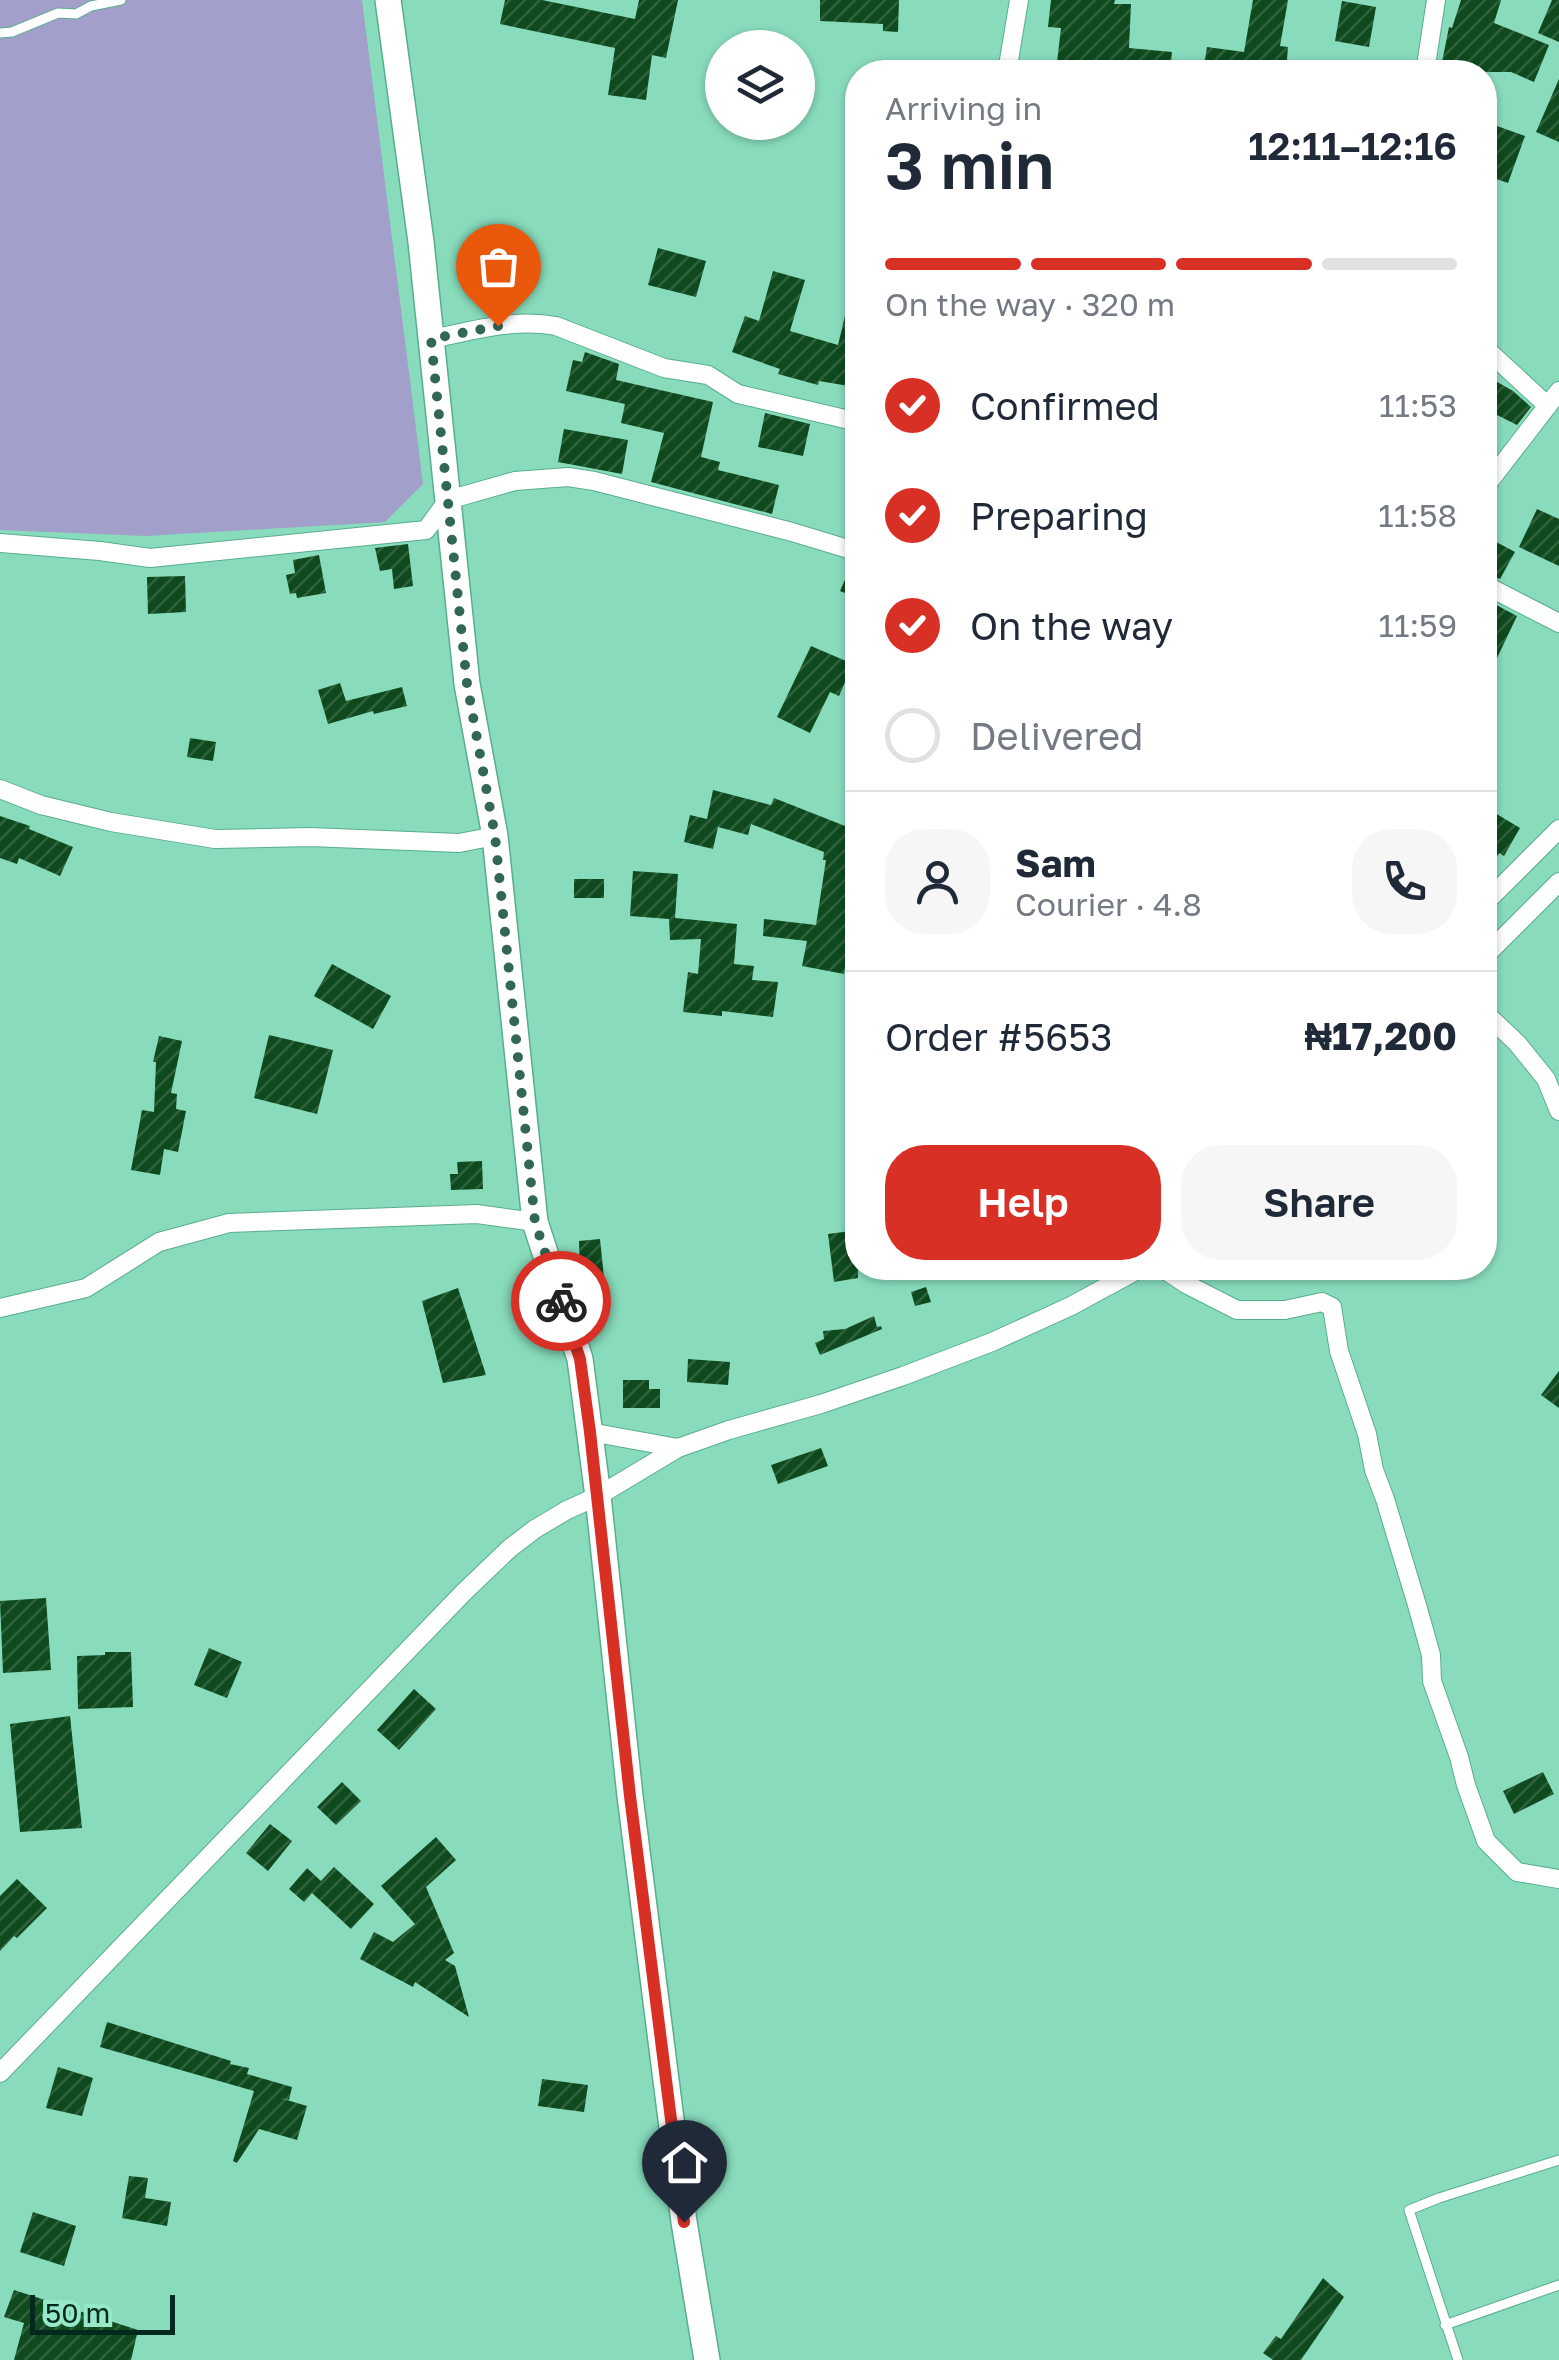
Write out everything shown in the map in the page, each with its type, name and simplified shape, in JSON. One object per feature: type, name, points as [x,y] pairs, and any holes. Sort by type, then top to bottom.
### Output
[{"type":"main road","points":[[388,0],[420,242],[467,684],[495,836],[535,1222],[580,1359],[684,2222],[707,2360]]},
{"type":"street","points":[[1008,60],[1019,0]]},
{"type":"street","points":[[1427,60],[1436,0]]},
{"type":"street","points":[[431,339],[521,323],[556,326],[664,368],[708,375],[738,394],[845,419]]},
{"type":"street","points":[[1497,357],[1553,398],[1497,471]]},
{"type":"street","points":[[0,543],[150,558],[426,530],[448,500],[515,481],[568,478],[594,481],[845,548]]},
{"type":"street","points":[[1497,591],[1559,623]]},
{"type":"street","points":[[0,788],[42,805],[111,822],[215,839],[310,837],[459,843],[495,836]]},
{"type":"street","points":[[1497,890],[1559,829]]},
{"type":"street","points":[[1497,944],[1559,882]]},
{"type":"street","points":[[1497,1024],[1546,1080],[1559,1112]]},
{"type":"street","points":[[0,1308],[86,1288],[159,1242],[229,1224],[476,1214],[535,1222]]},
{"type":"street","points":[[0,2073],[464,1592],[535,1529],[678,1448],[822,1404],[992,1342],[1119,1280]]},
{"type":"street","points":[[1180,1280],[1237,1310],[1286,1310],[1322,1302],[1332,1307],[1338,1350],[1367,1434],[1374,1470],[1431,1655],[1432,1681],[1486,1842],[1518,1872],[1559,1879]]},
{"type":"street","points":[[590,1432],[678,1448]]},
{"type":"lane","points":[[0,33],[58,13],[76,14],[91,6],[121,0]]},
{"type":"lane","points":[[1458,2360],[1409,2210],[1559,2160]]},
{"type":"lane","points":[[1445,2325],[1559,2285]]},
{"type":"shaded area","points":[[0,0],[362,0],[423,484],[385,522],[146,536],[0,530]]},
{"type":"building","points":[[505,0],[542,0],[635,19],[639,0],[678,0],[666,58],[652,55],[646,100],[608,95],[615,48],[500,24]]},
{"type":"building","points":[[820,0],[899,0],[898,32],[883,31],[883,24],[820,21]]},
{"type":"building","points":[[1051,0],[1115,0],[1114,4],[1131,4],[1129,48],[1172,52],[1171,60],[1057,60],[1061,28],[1048,27]]},
{"type":"building","points":[[1253,0],[1288,0],[1280,46],[1288,47],[1287,60],[1205,60],[1207,47],[1244,52]]},
{"type":"building","points":[[1461,0],[1501,0],[1494,23],[1549,45],[1534,82],[1511,72],[1497,72],[1497,60],[1442,60],[1449,27],[1452,28]]},
{"type":"building","points":[[1552,0],[1559,0],[1559,42],[1538,33]]},
{"type":"building","points":[[1342,1],[1376,7],[1369,47],[1335,41]]},
{"type":"building","points":[[1559,79],[1559,142],[1536,132]]},
{"type":"building","points":[[1497,126],[1525,136],[1508,183],[1497,179]]},
{"type":"building","points":[[658,248],[706,261],[696,297],[648,285]]},
{"type":"building","points":[[773,271],[805,280],[790,331],[838,345],[845,316],[845,385],[819,381],[818,385],[778,374],[780,369],[732,352],[745,316],[759,321]]},
{"type":"building","points":[[585,352],[619,364],[616,380],[713,402],[701,457],[720,462],[718,470],[779,485],[772,514],[651,482],[664,433],[621,423],[625,404],[566,391],[573,360],[582,362]]},
{"type":"building","points":[[1497,382],[1531,407],[1517,425],[1497,415]]},
{"type":"building","points":[[765,413],[810,424],[803,456],[758,447]]},
{"type":"building","points":[[564,429],[628,440],[622,474],[558,462]]},
{"type":"building","points":[[1537,509],[1559,519],[1559,566],[1519,547]]},
{"type":"building","points":[[1497,542],[1515,552],[1500,579],[1497,578]]},
{"type":"building","points":[[408,544],[413,586],[394,589],[392,569],[380,571],[375,548]]},
{"type":"building","points":[[319,555],[326,593],[297,598],[296,593],[290,594],[286,575],[295,573],[293,560]]},
{"type":"building","points":[[185,576],[186,612],[148,614],[147,577]]},
{"type":"building","points":[[1497,605],[1517,616],[1497,658]]},
{"type":"building","points":[[811,646],[845,661],[845,682],[839,696],[830,692],[810,733],[777,717]]},
{"type":"building","points":[[340,683],[346,701],[402,687],[407,706],[328,724],[318,690]]},
{"type":"building","points":[[190,738],[216,742],[213,761],[187,757]]},
{"type":"building","points":[[713,790],[771,805],[774,798],[845,826],[844,974],[802,966],[807,941],[763,936],[764,919],[816,925],[824,852],[751,824],[748,835],[718,827],[713,849],[684,842],[690,815],[707,819]]},
{"type":"building","points":[[1497,814],[1520,828],[1504,856],[1499,853],[1497,857]]},
{"type":"building","points":[[0,816],[73,847],[60,876],[19,858],[17,864],[0,858]]},
{"type":"building","points":[[633,871],[678,874],[675,918],[737,924],[734,964],[754,966],[752,980],[778,982],[773,1017],[722,1011],[722,1016],[683,1012],[688,972],[698,974],[701,939],[670,940],[669,919],[630,916]]},
{"type":"building","points":[[574,879],[604,879],[604,898],[574,898]]},
{"type":"building","points":[[332,964],[391,996],[373,1029],[314,996]]},
{"type":"building","points":[[269,1035],[333,1050],[317,1114],[254,1098]]},
{"type":"building","points":[[159,1036],[182,1041],[171,1093],[177,1094],[176,1109],[186,1111],[178,1152],[164,1149],[160,1175],[131,1170],[142,1110],[154,1112],[153,1062]]},
{"type":"building","points":[[482,1161],[483,1189],[451,1190],[450,1174],[458,1174],[457,1162]]},
{"type":"building","points":[[845,1232],[846,1280],[834,1282],[828,1234]]},
{"type":"building","points":[[600,1239],[605,1287],[586,1289],[584,1275],[580,1276],[579,1241]]},
{"type":"building","points":[[926,1287],[931,1302],[915,1306],[911,1292]]},
{"type":"building","points":[[458,1288],[486,1375],[443,1383],[422,1301]]},
{"type":"building","points":[[874,1316],[877,1327],[882,1329],[820,1355],[815,1343],[824,1339],[823,1331],[845,1329]]},
{"type":"building","points":[[688,1359],[730,1362],[728,1385],[687,1382]]},
{"type":"building","points":[[1559,1371],[1559,1408],[1541,1395]]},
{"type":"building","points":[[623,1380],[649,1380],[649,1389],[660,1389],[660,1408],[623,1408]]},
{"type":"building","points":[[821,1448],[828,1466],[778,1484],[771,1465]]},
{"type":"building","points":[[46,1598],[51,1670],[3,1673],[0,1601]]},
{"type":"building","points":[[209,1648],[242,1662],[227,1698],[194,1685]]},
{"type":"building","points":[[131,1652],[133,1707],[78,1709],[77,1656]]},
{"type":"building","points":[[414,1689],[436,1709],[399,1750],[377,1730]]},
{"type":"building","points":[[70,1716],[82,1828],[20,1832],[10,1724]]},
{"type":"building","points":[[1543,1772],[1554,1794],[1514,1814],[1503,1791]]},
{"type":"building","points":[[342,1782],[361,1801],[336,1825],[317,1807]]},
{"type":"building","points":[[270,1824],[292,1841],[268,1871],[246,1853]]},
{"type":"building","points":[[436,1837],[456,1860],[426,1887],[454,1953],[445,1960],[455,1966],[469,2017],[415,1982],[413,1987],[360,1959],[374,1932],[393,1942],[415,1924],[381,1886]]},
{"type":"building","points":[[334,1867],[374,1904],[351,1929],[312,1893],[304,1902],[289,1889],[307,1868],[321,1881]]},
{"type":"building","points":[[17,1879],[47,1908],[0,1951],[0,1896]]},
{"type":"building","points":[[107,2022],[231,2061],[230,2064],[249,2068],[247,2074],[292,2087],[289,2100],[280,2098],[307,2106],[297,2140],[259,2129],[237,2163],[233,2161],[254,2091],[100,2047]]},
{"type":"building","points":[[58,2067],[93,2078],[82,2116],[46,2108]]},
{"type":"building","points":[[542,2079],[588,2085],[584,2112],[538,2106]]},
{"type":"building","points":[[129,2176],[148,2178],[145,2198],[171,2202],[167,2226],[122,2218]]},
{"type":"building","points":[[33,2212],[76,2226],[64,2266],[20,2252]]},
{"type":"building","points":[[1323,2278],[1344,2297],[1301,2360],[1273,2360],[1263,2353],[1276,2336],[1281,2339]]},
{"type":"building","points":[[14,2290],[138,2330],[131,2360],[14,2360],[24,2323],[4,2317]]},
{"type":"way so far","points":[[498,326],[431,339],[467,684],[495,836],[535,1222],[561,1301]]},
{"type":"route","points":[[561,1301],[580,1359],[590,1432],[630,1796],[684,2222]]}]
